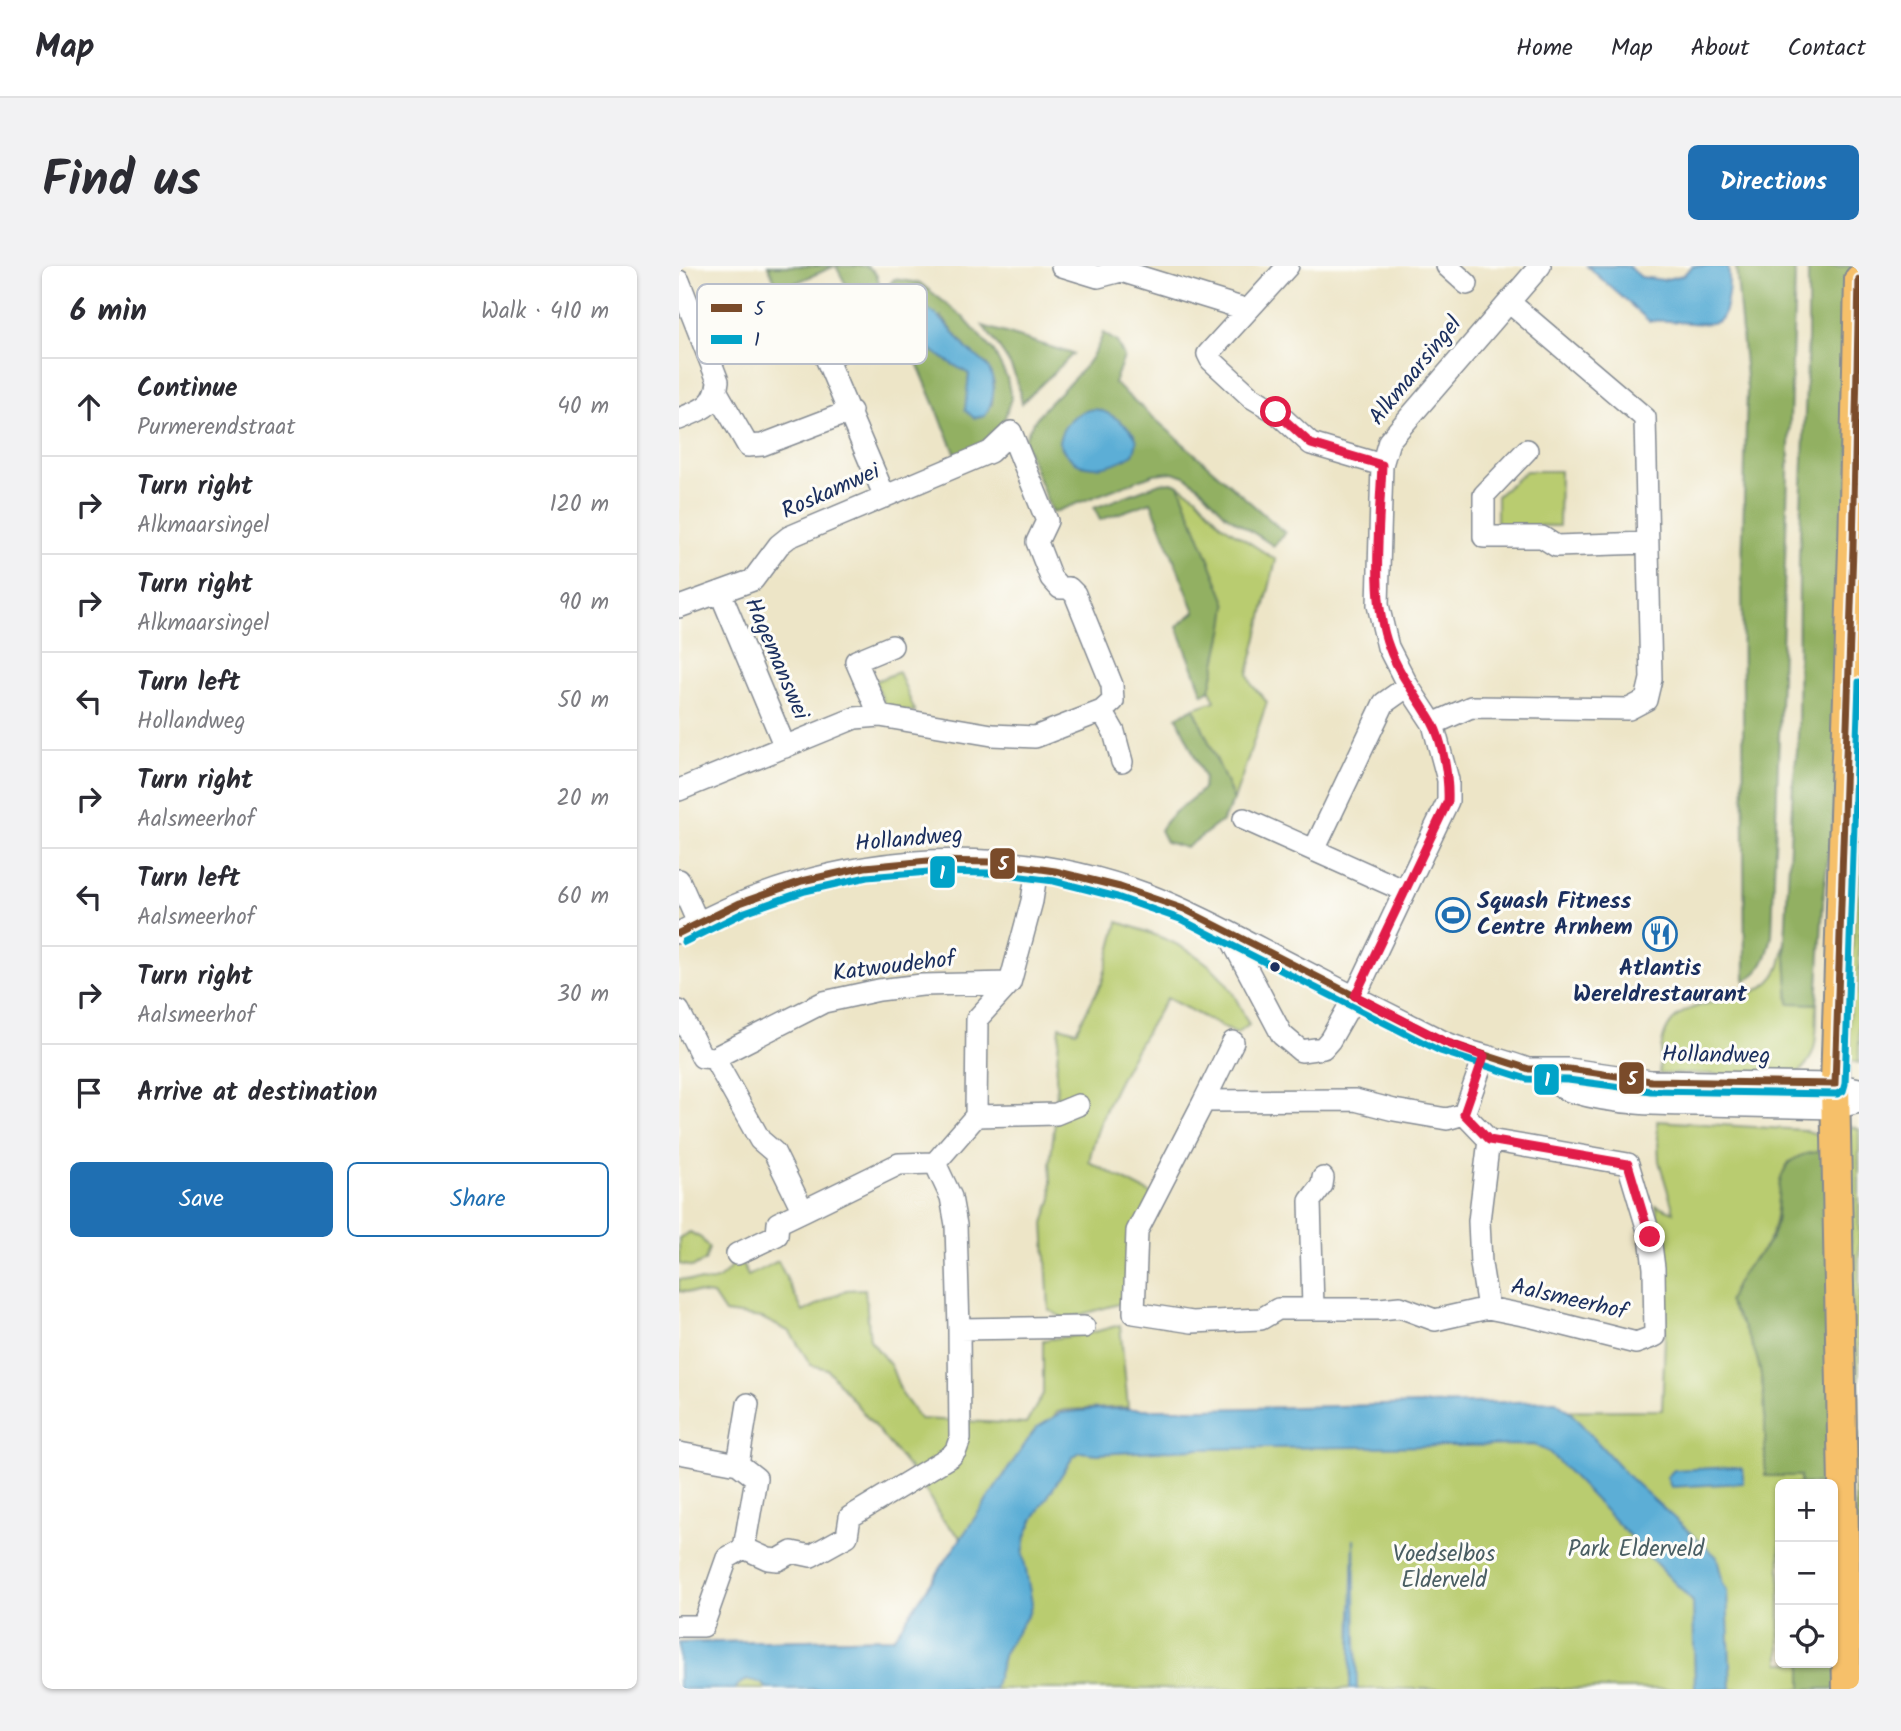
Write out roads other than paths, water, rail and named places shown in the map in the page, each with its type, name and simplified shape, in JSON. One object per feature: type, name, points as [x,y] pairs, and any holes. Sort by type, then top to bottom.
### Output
[{"type":"main road","points":[[1847,1689],[1847,1096],[1859,279]]},
{"type":"street","points":[[1062,266],[1098,277],[1121,271],[1248,310]]},
{"type":"street","points":[[1288,266],[1208,354],[1211,360],[1251,397],[1276,412],[1311,444],[1382,465]]},
{"type":"street","points":[[1447,266],[1467,284]]},
{"type":"street","name":"Alkmaarsingel","points":[[1355,996],[1448,801],[1448,780],[1433,724],[1408,686],[1388,647],[1378,605],[1382,465],[1389,441],[1540,266]]},
{"type":"street","points":[[679,281],[697,327]]},
{"type":"street","points":[[1433,724],[1471,707],[1629,709],[1646,700],[1651,679],[1645,418],[1509,302]]},
{"type":"street","points":[[679,419],[712,401],[717,392],[718,381],[711,364]]},
{"type":"street","points":[[829,364],[885,496]]},
{"type":"street","points":[[717,392],[748,446],[762,445],[851,411]]},
{"type":"street","name":"Roskamwei","points":[[679,607],[753,580],[779,545],[789,537],[990,452],[1011,432],[1047,521],[1037,542],[1051,578],[1061,588],[1069,588],[1076,594],[1112,685],[1113,701],[1101,711]]},
{"type":"street","points":[[1527,450],[1484,495],[1484,537],[1542,537],[1556,547],[1647,542]]},
{"type":"street","name":"Hagemanswei","points":[[720,592],[785,747]]},
{"type":"street","points":[[880,716],[856,661],[892,646]]},
{"type":"street","points":[[1314,850],[1384,703],[1408,686]]},
{"type":"street","points":[[1101,711],[1114,732],[1122,762]]},
{"type":"street","name":"Hagemanswei","points":[[679,790],[855,718],[880,716],[992,735],[1035,737],[1101,711]]},
{"type":"street","points":[[1244,819],[1405,891]]},
{"type":"street","name":"Hollandweg","points":[[679,933],[732,906],[783,887],[830,874],[885,864],[939,859],[1037,867],[1080,875],[1144,893],[1184,909],[1445,1042],[1529,1069],[1569,1069],[1651,1080],[1847,1096]]},
{"type":"street","points":[[737,1254],[777,1235],[778,1223],[899,1164],[935,1163],[976,1116],[977,1019],[1010,983],[1032,901],[1037,867]]},
{"type":"street","points":[[679,880],[698,923]]},
{"type":"street","points":[[1227,931],[1282,1035],[1301,1051],[1323,1048],[1355,996]]},
{"type":"street","name":"Katwoudehof","points":[[714,1058],[824,1002],[879,990],[922,985],[1010,983]]},
{"type":"street","points":[[679,1010],[702,1057],[714,1058],[759,1140],[774,1152],[803,1211]]},
{"type":"street","name":"Aalsmeerhof","points":[[1233,1042],[1137,1231],[1134,1313],[1192,1322],[1261,1320],[1278,1309],[1400,1307],[1435,1320],[1488,1308],[1636,1343],[1655,1336],[1654,1268],[1650,1237],[1628,1164],[1489,1140],[1479,1221],[1481,1264],[1488,1308]]},
{"type":"street","points":[[1464,1114],[1484,1056]]},
{"type":"street","points":[[1204,1101],[1355,1100],[1447,1119],[1464,1114]]},
{"type":"street","points":[[976,1116],[1056,1114],[1078,1105]]},
{"type":"street","points":[[1464,1114],[1489,1140]]},
{"type":"street","points":[[744,1549],[768,1559],[778,1560],[792,1552],[811,1556],[847,1536],[850,1517],[923,1475],[956,1450],[960,1439],[956,1225],[951,1197],[935,1163]]},
{"type":"street","points":[[1313,1308],[1310,1201],[1322,1185],[1323,1178]]},
{"type":"street","points":[[959,1329],[1084,1327]]},
{"type":"street","points":[[739,1464],[748,1404]]},
{"type":"street","points":[[679,1453],[739,1464],[756,1478],[744,1549]]},
{"type":"street","points":[[679,1626],[703,1626],[727,1558],[744,1549]]},
{"type":"water","points":[[1587,266],[1628,266],[1641,277],[1663,280],[1683,275],[1693,266],[1728,266],[1724,313],[1720,320],[1707,324],[1649,321]]},
{"type":"water","points":[[927,309],[943,321],[990,371],[993,390],[991,404],[985,416],[974,418],[965,410],[969,374],[927,347]]},
{"type":"water","points":[[1094,409],[1111,415],[1133,433],[1137,442],[1133,454],[1112,464],[1091,467],[1082,465],[1065,453],[1059,442],[1063,430],[1081,412]]},
{"type":"water","points":[[1556,1401],[1570,1412],[1630,1478],[1717,1557],[1727,1590],[1731,1689],[1695,1689],[1693,1602],[1549,1452],[1534,1445],[1195,1449],[1097,1454],[1080,1452],[1073,1457],[1033,1520],[1026,1536],[1023,1554],[1032,1603],[1029,1613],[1004,1653],[994,1689],[768,1689],[751,1680],[743,1682],[735,1689],[679,1689],[679,1643],[893,1638],[1036,1428],[1061,1413],[1097,1409]]},
{"type":"water","points":[[1735,1467],[1743,1469],[1743,1483],[1671,1487],[1667,1477],[1674,1470]]},
{"type":"water","points":[[1354,1539],[1357,1689],[1350,1689]]},
{"type":"place","name":"Squash Fitness Centre Arnhem","points":[[1453,915]]},
{"type":"place","name":"Atlantis Wereldrestaurant","points":[[1660,934]]},
{"type":"park label","name":"Park Elderveld","points":[[1636,1550]]},
{"type":"park label","name":"Voedselbos Elderveld","points":[[1444,1568]]}]
